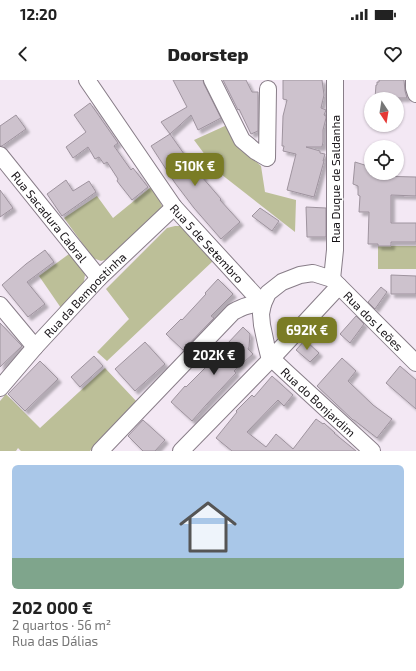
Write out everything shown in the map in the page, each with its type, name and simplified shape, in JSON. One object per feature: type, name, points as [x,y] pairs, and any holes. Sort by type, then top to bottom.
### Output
[{"type":"street","name":"Rua 5 de Setembro","points":[[87,80],[174,207],[263,304]]},
{"type":"street","points":[[212,80],[242,140],[255,151],[267,158],[268,89]]},
{"type":"street","name":"Rua Duque de Saldanha","points":[[336,80],[336,282]]},
{"type":"street","points":[[414,80],[416,94]]},
{"type":"street","name":"Rua Sacadura Cabral","points":[[0,155],[99,278]]},
{"type":"street","name":"Rua da Bempostinha","points":[[0,388],[35,347],[99,278],[174,207]]},
{"type":"street","points":[[100,451],[232,312],[250,304],[263,304],[268,293],[282,282],[300,275],[313,273],[336,282],[272,358],[181,451]]},
{"type":"street","name":"Rua dos Leões","points":[[336,282],[416,363]]},
{"type":"street","name":"Rua do Bonjardim","points":[[263,304],[260,314],[269,356],[372,451]]},
{"type":"street","points":[[0,305],[35,347]]},
{"type":"green space","points":[[227,125],[242,149],[261,166],[265,192],[296,200],[295,232],[217,171],[194,140]]},
{"type":"green space","points":[[151,187],[162,206],[160,213],[112,258],[101,261],[93,258],[64,218],[97,196],[113,218]]},
{"type":"green space","points":[[182,226],[213,261],[107,361],[97,352],[129,319],[106,289],[167,228]]},
{"type":"green space","points":[[378,246],[416,246],[416,269],[378,269]]},
{"type":"green space","points":[[69,254],[82,269],[85,275],[83,287],[61,308],[39,276]]},
{"type":"green space","points":[[105,368],[137,402],[90,451],[21,451],[18,448],[16,451],[0,451],[0,401],[6,394],[40,428]]},
{"type":"building","points":[[173,80],[203,80],[221,118],[198,130],[191,115],[170,134],[161,122],[187,107]]},
{"type":"building","points":[[223,80],[246,80],[252,92],[258,92],[258,131],[251,134]]},
{"type":"building","points":[[283,80],[322,80],[324,95],[321,108],[326,110],[324,115],[326,118],[323,130],[322,147],[306,147],[325,154],[314,197],[287,190],[296,154],[283,151],[284,146],[282,146],[283,116],[287,100],[283,99]]},
{"type":"building","points":[[379,80],[404,80],[407,98],[404,98],[404,92],[375,92],[377,82],[379,82]]},
{"type":"building","points":[[90,103],[118,143],[114,146],[131,170],[133,168],[148,187],[132,200],[117,181],[118,179],[107,162],[104,164],[99,157],[95,159],[88,147],[73,158],[66,147],[86,132],[74,115]]},
{"type":"building","points":[[16,115],[26,129],[0,146],[0,126]]},
{"type":"building","points":[[170,134],[189,161],[191,159],[204,176],[202,177],[221,199],[220,200],[240,222],[221,239],[175,183],[151,146]]},
{"type":"building","points":[[355,162],[364,165],[364,180],[404,180],[404,177],[416,177],[416,196],[391,195],[391,223],[416,223],[416,242],[391,242],[391,246],[368,244],[369,212],[359,212],[360,196],[358,195],[358,186],[353,184]]},
{"type":"building","points":[[66,180],[73,191],[89,181],[96,192],[62,216],[47,194]]},
{"type":"building","points":[[0,190],[13,208],[0,217]]},
{"type":"building","points":[[306,207],[326,208],[326,237],[307,237]]},
{"type":"building","points":[[260,208],[279,221],[272,231],[252,216]]},
{"type":"building","points":[[45,250],[54,262],[27,282],[45,304],[28,317],[2,285]]},
{"type":"building","points":[[391,275],[416,276],[416,294],[391,294]]},
{"type":"building","points":[[218,279],[233,294],[211,316],[214,318],[183,350],[166,334],[181,319],[182,320]]},
{"type":"building","points":[[381,287],[387,292],[375,309],[368,302]]},
{"type":"building","points":[[356,316],[364,324],[350,343],[340,334]]},
{"type":"building","points":[[0,323],[22,346],[0,367]]},
{"type":"building","points":[[243,327],[250,334],[248,349],[253,354],[234,371],[236,373],[192,421],[171,402],[185,386],[186,387],[228,345],[227,344]]},
{"type":"building","points":[[305,340],[319,353],[310,362],[296,350]]},
{"type":"building","points":[[145,342],[165,364],[135,391],[115,369]]},
{"type":"building","points":[[94,356],[103,366],[80,387],[71,377]]},
{"type":"building","points":[[342,358],[356,371],[348,381],[373,405],[392,419],[377,438],[353,420],[317,386]]},
{"type":"building","points":[[40,361],[58,379],[25,411],[8,394]]},
{"type":"building","points":[[400,366],[416,380],[416,409],[386,383]]},
{"type":"building","points":[[272,376],[293,395],[284,406],[278,400],[247,432],[266,447],[276,434],[293,449],[316,419],[323,424],[324,423],[356,451],[232,451],[216,438],[237,412],[236,411],[252,395],[254,397]]},
{"type":"building","points":[[143,420],[165,440],[155,451],[143,451],[128,436]]}]
